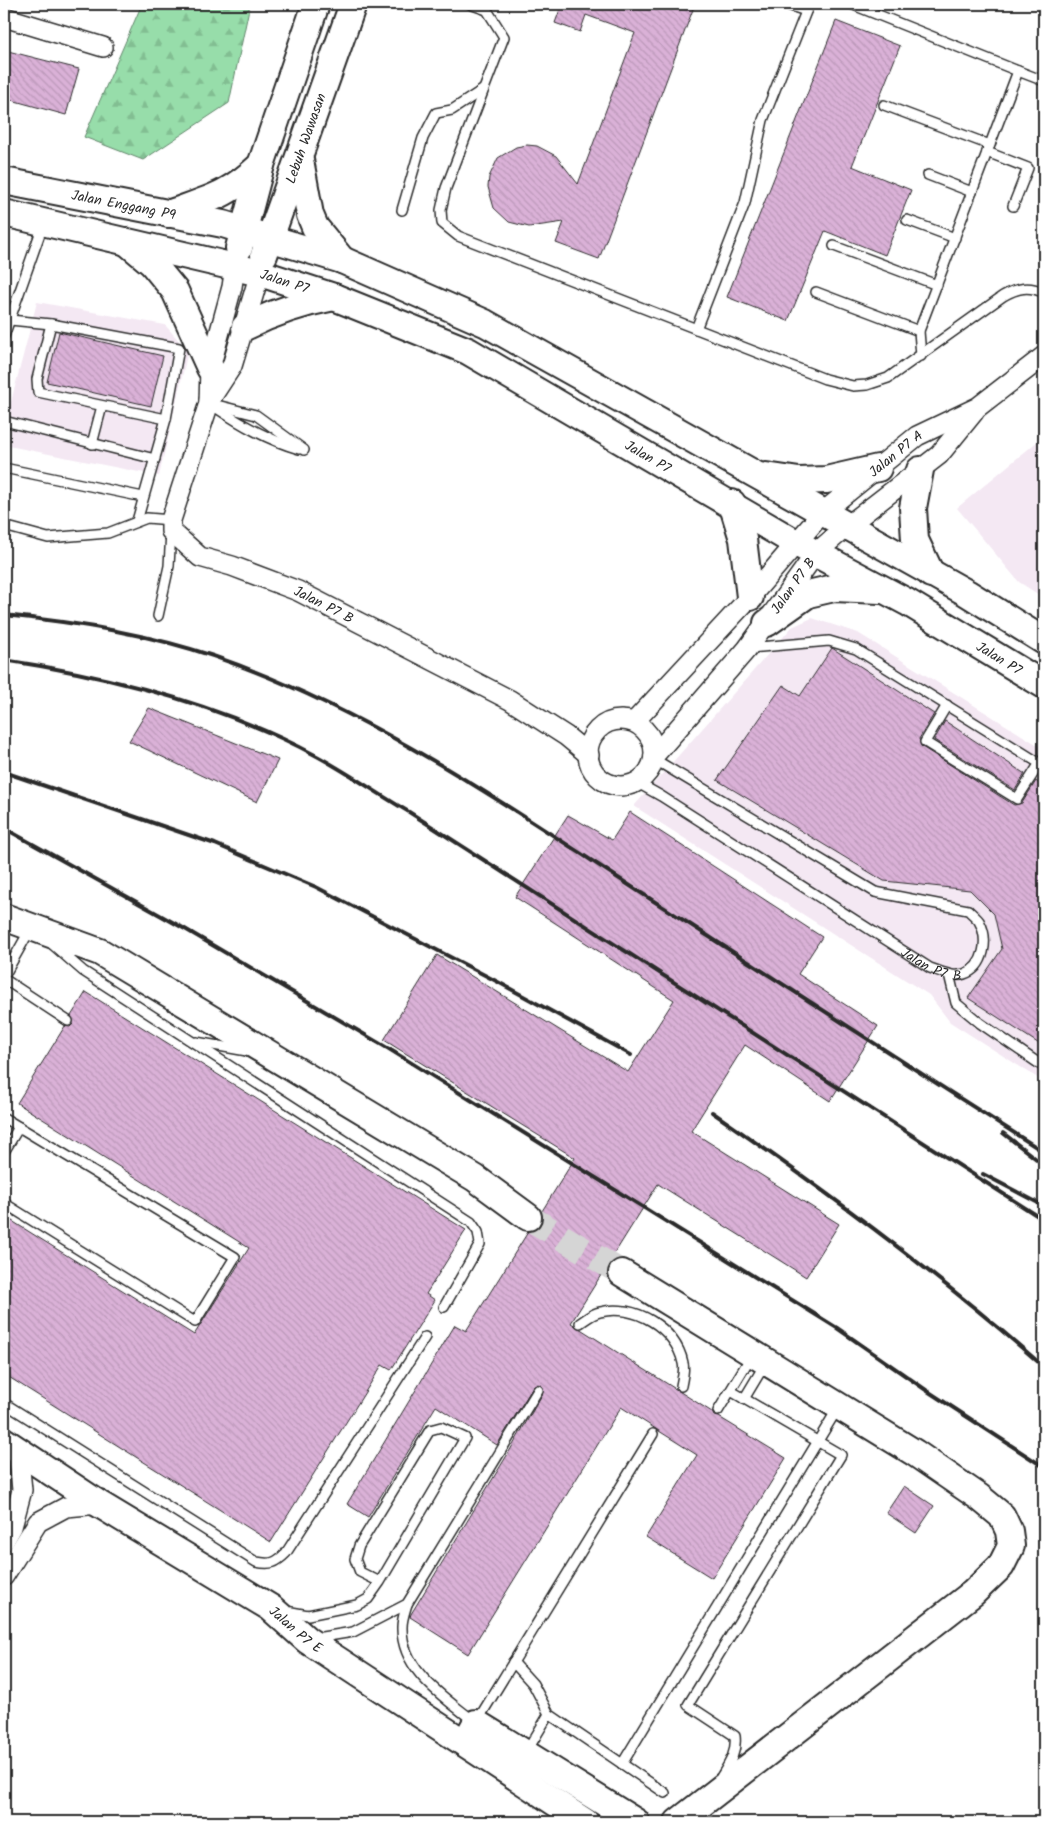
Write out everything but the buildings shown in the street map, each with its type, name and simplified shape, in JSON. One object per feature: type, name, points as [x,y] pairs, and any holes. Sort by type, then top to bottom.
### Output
[{"type":"main road","points":[[235,266],[261,164],[316,4]]},
{"type":"main road","name":"Lebuh Wawasan","points":[[260,273],[269,238],[353,4]]},
{"type":"main road","points":[[300,154],[307,207],[315,227],[342,260],[485,324],[750,474],[966,593],[1044,641]]},
{"type":"main road","points":[[168,214],[223,195],[244,180],[261,164]]},
{"type":"main road","name":"Jalan Enggang P9","points":[[4,181],[223,224],[243,232],[342,260]]},
{"type":"main road","points":[[4,213],[44,222]]},
{"type":"main road","name":"Jalan P7","points":[[44,222],[260,273],[334,297],[468,352],[806,548],[885,590],[1044,685]]},
{"type":"main road","points":[[125,241],[152,263],[175,291],[210,368]]},
{"type":"main road","points":[[245,327],[302,303],[334,297]]},
{"type":"main road","points":[[750,474],[800,481],[826,480],[878,468]]},
{"type":"main road","points":[[920,470],[913,508],[916,540],[931,574]]},
{"type":"main road","points":[[732,504],[743,539],[750,597]]},
{"type":"main road","points":[[767,624],[808,594],[834,588],[885,590]]},
{"type":"main road","points":[[4,917],[100,952],[194,1007],[269,1056],[475,1178],[528,1218]]},
{"type":"main road","points":[[622,1273],[915,1453],[985,1502],[1002,1516],[1009,1531],[1011,1546],[1001,1566],[973,1593],[678,1822]]},
{"type":"main road","name":"Jalan P7 E","points":[[11,1445],[100,1504],[271,1608],[307,1640],[471,1733],[585,1822]]},
{"type":"main road","name":"Jalan P7 E","points":[[471,1733],[525,1753],[636,1822]]},
{"type":"street","points":[[4,17],[102,47]]},
{"type":"street","points":[[171,525],[208,402],[210,368],[235,266]]},
{"type":"street","points":[[208,402],[232,366],[260,273]]},
{"type":"street","name":"Jalan P7 A","points":[[806,548],[822,513],[917,436],[978,407],[1044,356]]},
{"type":"street","name":"Jalan P7 A","points":[[806,548],[846,527],[939,455],[978,407]]},
{"type":"street","name":"Jalan P7 B","points":[[171,525],[200,557],[232,566],[298,591],[510,700],[566,736],[589,755],[592,769],[602,779],[622,786],[636,782],[648,772],[654,757],[767,624],[806,548]]},
{"type":"street","name":"Jalan P7 B","points":[[634,722],[750,597],[806,548]]},
{"type":"street","points":[[589,755],[590,742],[598,730],[608,722],[622,720],[634,722],[648,733],[654,748],[654,757]]},
{"type":"street","points":[[4,1542],[12,1527],[22,1490],[11,1445]]},
{"type":"street","points":[[4,1576],[38,1522],[66,1507],[100,1504]]},
{"type":"lane","points":[[470,4],[487,10],[504,37],[446,188],[441,210],[442,223],[458,236],[825,379],[852,386],[867,385],[888,378],[1003,296],[1017,289],[1033,288],[1044,293]]},
{"type":"lane","points":[[696,329],[745,203],[763,120],[807,8],[785,4]]},
{"type":"lane","points":[[851,4],[1044,81]]},
{"type":"lane","points":[[921,356],[919,331],[1018,71]]},
{"type":"lane","points":[[402,210],[423,138],[436,113],[452,110],[484,88]]},
{"type":"lane","points":[[884,105],[988,148],[1028,168],[1013,206]]},
{"type":"lane","points":[[928,175],[972,192]]},
{"type":"lane","points":[[907,220],[955,238]]},
{"type":"lane","points":[[4,336],[44,222]]},
{"type":"lane","points":[[834,246],[937,285]]},
{"type":"lane","points":[[816,292],[919,331]]},
{"type":"lane","points":[[10,320],[51,324],[179,348],[166,419],[136,521]]},
{"type":"lane","points":[[51,324],[36,379],[38,392],[166,419]]},
{"type":"lane","points":[[208,402],[256,415],[304,450],[278,443],[248,429],[208,402]]},
{"type":"lane","points":[[92,444],[102,406]]},
{"type":"lane","points":[[4,420],[155,459]]},
{"type":"lane","points":[[4,468],[143,497]]},
{"type":"lane","points":[[4,526],[48,538],[108,533],[147,518],[171,525],[169,566],[158,616]]},
{"type":"lane","points":[[747,649],[829,641],[856,649],[948,705],[1042,764],[1017,799],[925,742],[948,705]]},
{"type":"lane","name":"Jalan P7 B","points":[[636,782],[661,796],[930,968],[949,974],[963,975],[974,968],[983,955],[985,939],[979,921],[968,910],[876,892],[654,757]]},
{"type":"lane","points":[[68,1021],[4,977],[32,927],[83,971],[470,1222],[478,1232],[480,1244],[444,1307]]},
{"type":"lane","points":[[949,974],[956,1003],[980,1023],[1044,1067]]},
{"type":"lane","points":[[190,1041],[269,1056]]},
{"type":"lane","points":[[4,1118],[235,1257],[195,1322],[4,1203]]},
{"type":"lane","points":[[4,1152],[19,1127]]},
{"type":"lane","points":[[580,1323],[598,1312],[619,1309],[656,1323],[669,1334],[679,1349],[684,1365],[681,1386]]},
{"type":"lane","points":[[4,1403],[256,1562],[268,1564],[277,1562],[286,1553],[425,1337]]},
{"type":"lane","points":[[718,1411],[731,1391],[760,1357]]},
{"type":"lane","points":[[744,1399],[760,1357]]},
{"type":"lane","points":[[538,1390],[406,1604],[402,1625],[403,1640],[409,1658],[423,1678],[471,1733],[653,1434]]},
{"type":"lane","points":[[703,1804],[731,1761],[736,1746],[735,1736],[688,1705],[841,1455],[731,1391]]},
{"type":"lane","points":[[622,1764],[840,1406]]},
{"type":"lane","points":[[271,1608],[308,1615],[357,1605],[368,1599],[380,1582],[465,1438],[440,1427],[430,1430],[359,1546],[355,1559],[360,1572],[380,1582]]},
{"type":"lane","points":[[307,1640],[353,1632],[406,1604]]},
{"type":"lane","points":[[513,1662],[533,1684],[548,1714],[665,1793]]},
{"type":"lane","points":[[525,1753],[548,1714]]},
{"type":"shaded area","points":[[37,302],[165,325],[188,351],[159,476],[4,445],[4,429]]},
{"type":"shaded area","points":[[1044,436],[1044,598],[1019,582],[957,508]]},
{"type":"shaded area","points":[[812,618],[858,633],[1044,749],[1044,1082],[950,1022],[929,995],[634,806],[792,627]]},
{"type":"green space","points":[[142,4],[250,4],[229,103],[143,160],[84,137]]},
{"type":"tunnel","points":[[528,1217],[622,1273]]},
{"type":"railway","points":[[4,615],[57,621],[162,641],[213,656],[271,678],[328,704],[384,733],[492,796],[1044,1152]]},
{"type":"railway","points":[[4,660],[84,674],[164,694],[241,721],[315,755],[409,812],[1044,1220]]},
{"type":"railway","points":[[4,772],[215,844],[316,887],[498,982],[631,1055]]},
{"type":"railway","points":[[4,828],[185,929],[389,1049],[837,1328],[926,1390],[1044,1467]]},
{"type":"railway","points":[[712,1112],[882,1235],[964,1299],[1044,1367]]},
{"type":"railway","points":[[1003,1133],[1044,1165]]},
{"type":"railway","points":[[983,1174],[1044,1206]]}]
